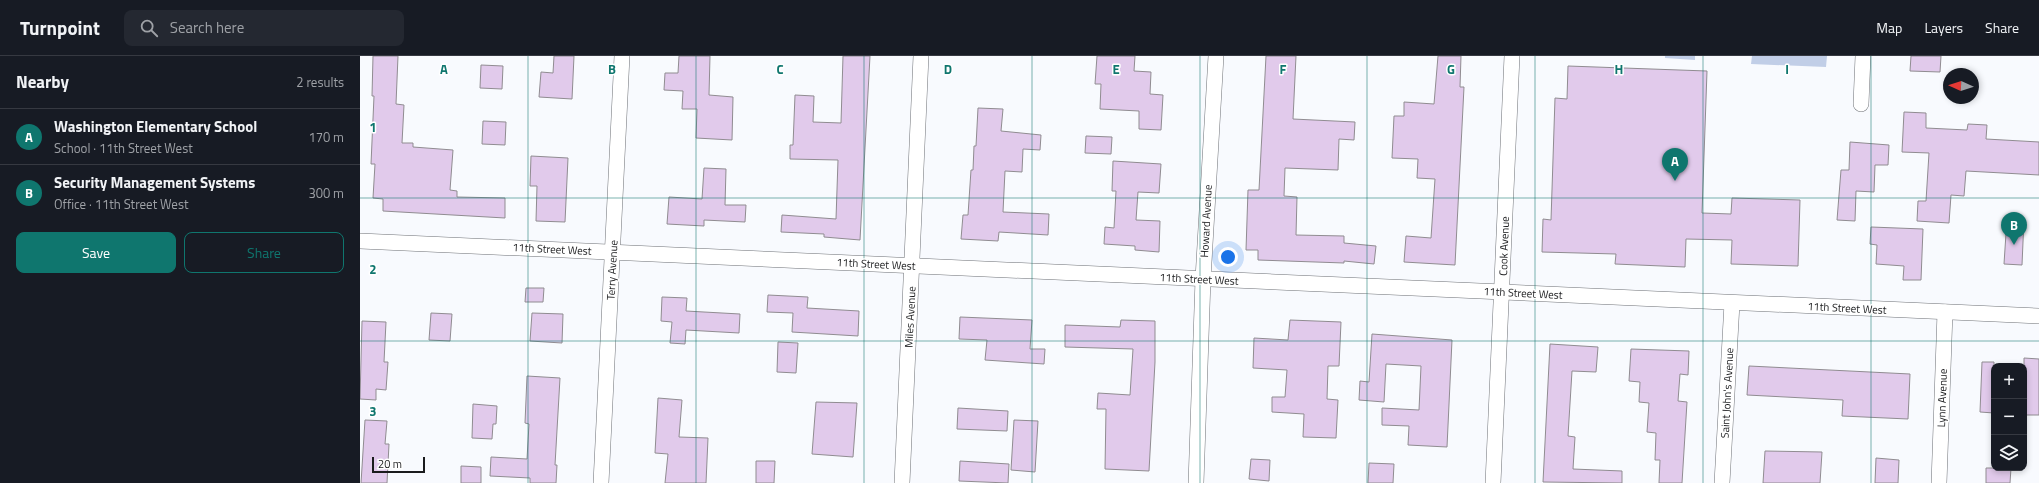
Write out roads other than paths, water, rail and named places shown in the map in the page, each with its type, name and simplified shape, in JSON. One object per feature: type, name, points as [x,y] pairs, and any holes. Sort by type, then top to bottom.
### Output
[{"type":"street","name":"Terry Avenue","points":[[601,483],[622,56]]},
{"type":"street","name":"Miles Avenue","points":[[902,483],[921,56]]},
{"type":"street","name":"Howard Avenue","points":[[1196,483],[1203,279],[1216,56]]},
{"type":"street","name":"Cook Avenue","points":[[1493,483],[1512,56]]},
{"type":"street","points":[[1861,104],[1863,56]]},
{"type":"street","name":"11th Street West","points":[[360,241],[2039,316]]},
{"type":"street","name":"Saint John's Avenue","points":[[1722,483],[1732,303]]},
{"type":"street","name":"Lynn Avenue","points":[[1939,483],[1945,312]]},
{"type":"place","name":"Washington Elementary School","points":[[1675,181]]},
{"type":"place","name":"Security Management Systems","points":[[2014,245]]}]
